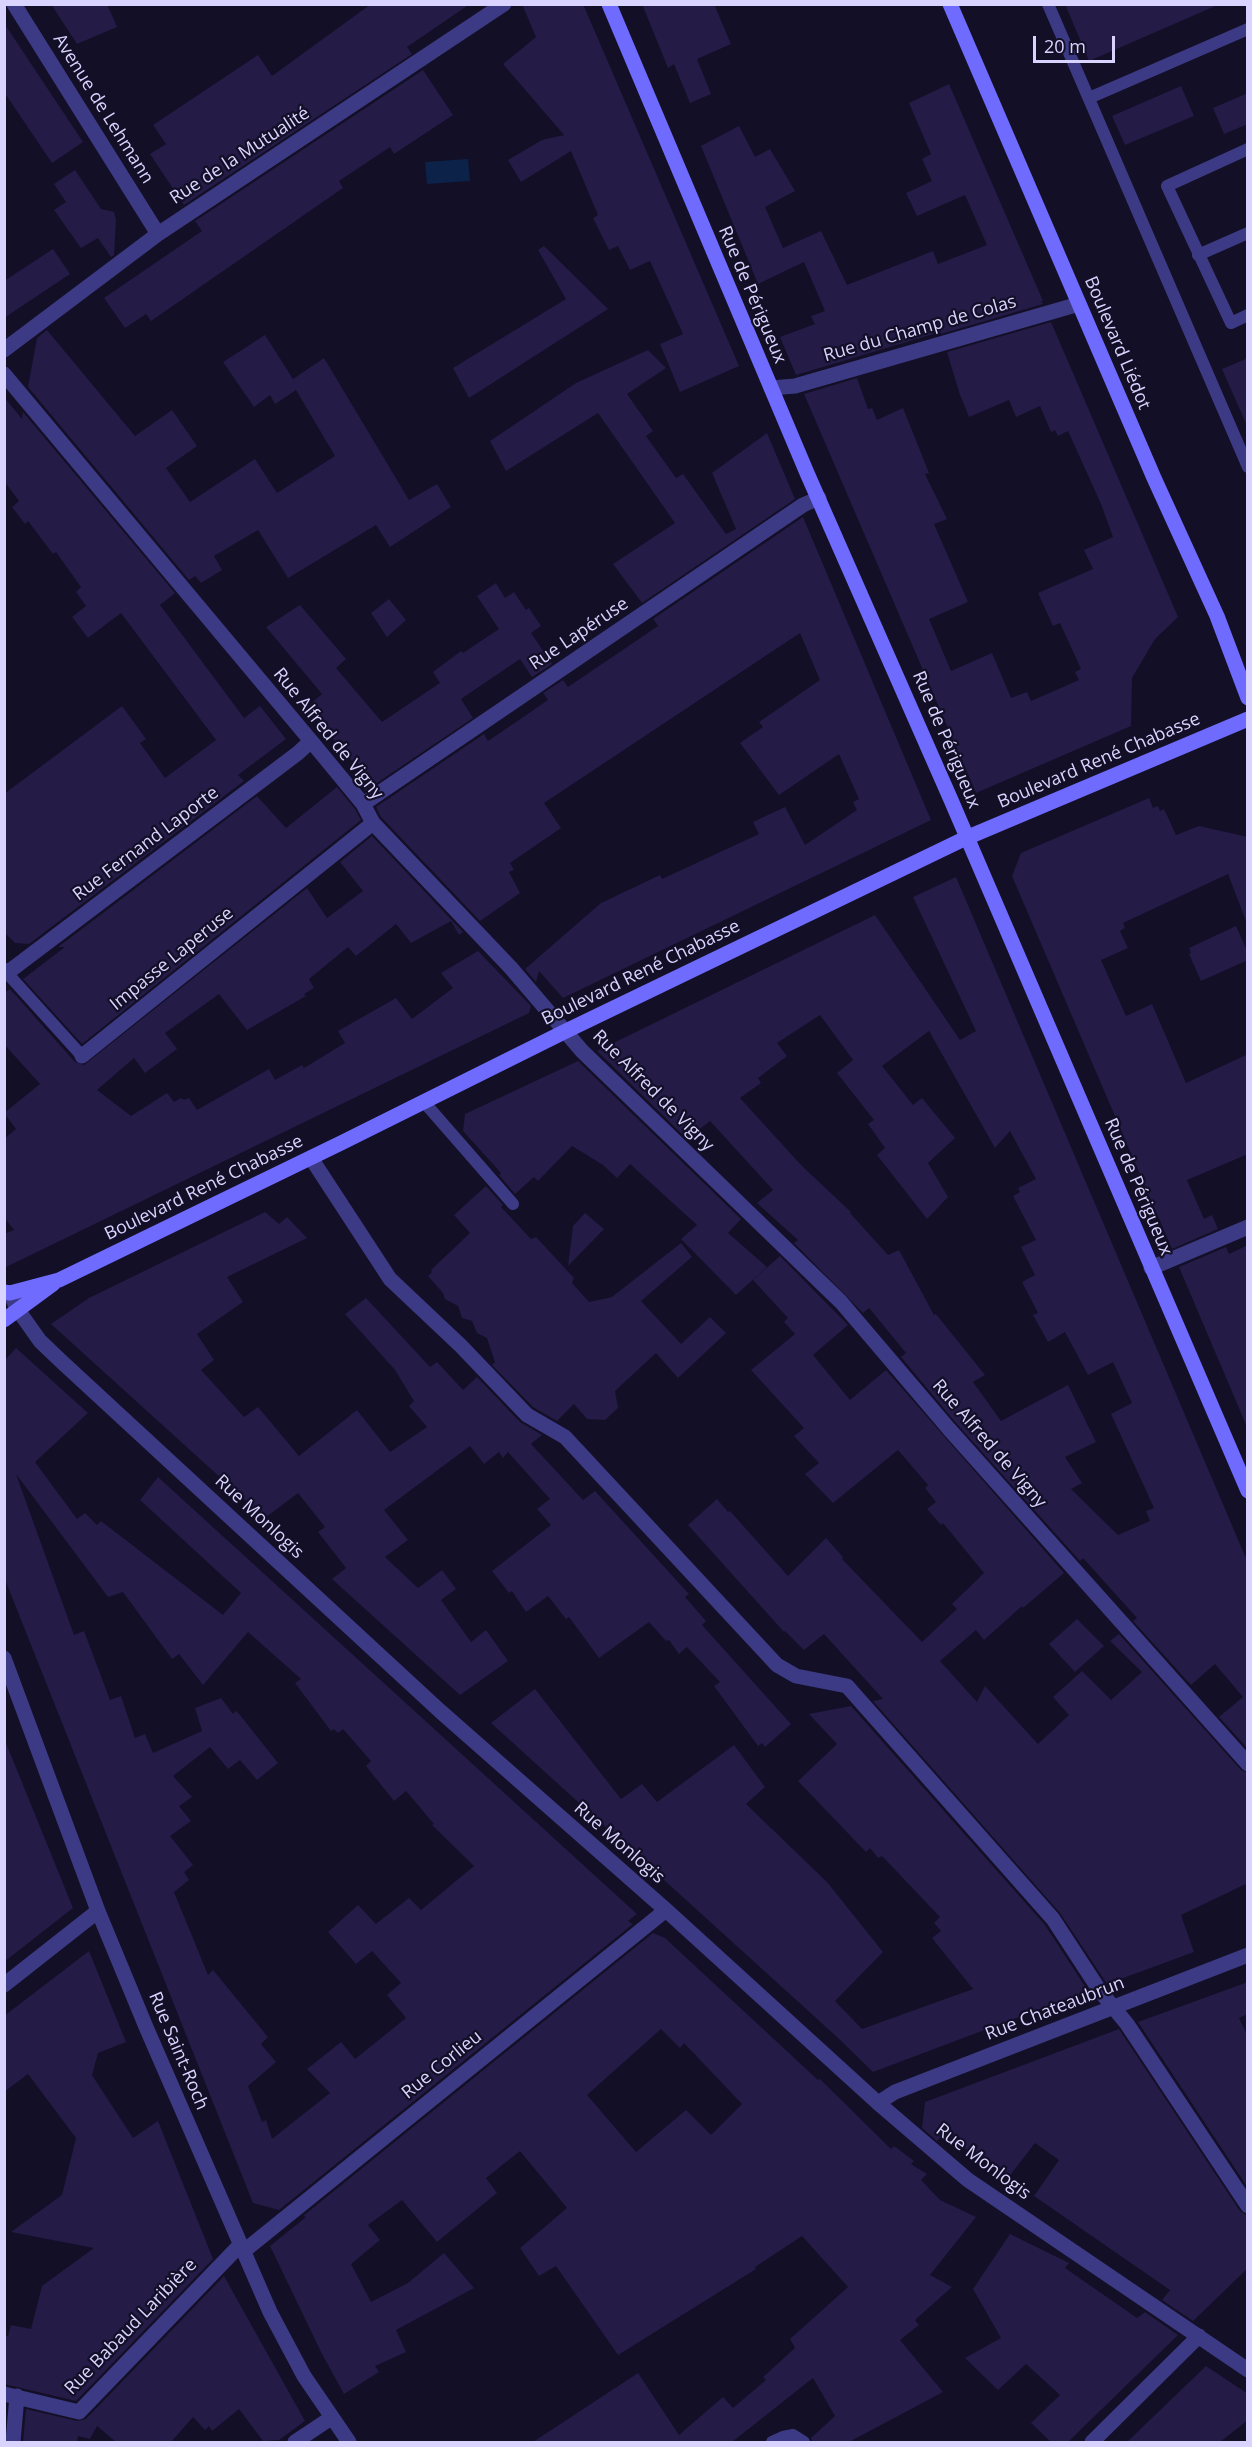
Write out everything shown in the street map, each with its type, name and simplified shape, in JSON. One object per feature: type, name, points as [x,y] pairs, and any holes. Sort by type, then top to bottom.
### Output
[{"type":"main road","name":"Rue de Périgueux","points":[[609,4],[771,388],[1248,1491]]},
{"type":"main road","name":"Boulevard Liédot","points":[[950,4],[1154,478],[1217,616],[1248,698]]},
{"type":"main road","name":"Boulevard René Chabasse","points":[[4,1320],[58,1280],[311,1158],[566,1031],[966,838],[1248,719]]},
{"type":"main road","name":"Boulevard René Chabasse","points":[[7,1293],[58,1280]]},
{"type":"street","name":"Avenue de Lehmann","points":[[14,4],[158,234]]},
{"type":"street","name":"Rue de la Mutualité","points":[[4,350],[158,234],[504,4]]},
{"type":"street","name":"Rue du Champ de Colas","points":[[771,388],[795,386],[1079,304]]},
{"type":"street","name":"Rue Alfred de Vigny","points":[[4,374],[363,804],[373,823],[511,968],[582,1050],[841,1302],[949,1430],[1248,1764]]},
{"type":"street","name":"Rue Lapéruse","points":[[363,804],[803,505],[819,498]]},
{"type":"street","name":"Rue Fernand Laporte","points":[[6,972],[311,741]]},
{"type":"street","name":"Impasse Laperuse","points":[[82,1056],[373,823]]},
{"type":"street","points":[[311,1158],[390,1280],[461,1346],[527,1415],[565,1437],[777,1665],[796,1676],[847,1686],[1053,1918],[1100,1991],[1114,2007],[1248,2206]]},
{"type":"street","points":[[1151,1268],[1248,1227]]},
{"type":"street","name":"Rue Monlogis","points":[[7,1293],[40,1341],[62,1362],[440,1711],[666,1910],[878,2103],[968,2180],[1248,2370]]},
{"type":"street","name":"Rue Saint-Roch","points":[[4,1658],[98,1911],[270,2312],[304,2376],[349,2442]]},
{"type":"street","name":"Rue Corlieu","points":[[242,2247],[666,1910]]},
{"type":"street","points":[[4,1985],[98,1911]]},
{"type":"street","name":"Rue Chateaubrun","points":[[878,2103],[895,2092],[1248,1955]]},
{"type":"street","name":"Rue Babaud Laribière","points":[[11,2395],[79,2412],[242,2247]]},
{"type":"street","points":[[1092,2442],[1199,2336]]},
{"type":"street","points":[[11,2395],[13,2442]]},
{"type":"street","points":[[295,2442],[331,2418]]},
{"type":"lane","points":[[1048,4],[1248,467]]},
{"type":"lane","points":[[1089,98],[1248,29]]},
{"type":"lane","points":[[1248,149],[1167,186],[1230,323],[1248,315]]},
{"type":"lane","points":[[1198,255],[1248,233]]},
{"type":"lane","name":"Impasse Laperuse","points":[[6,972],[82,1056]]},
{"type":"lane","points":[[424,1102],[513,1204]]},
{"type":"lane","points":[[772,2442],[793,2435],[804,2442]]},
{"type":"water","points":[[468,159],[470,181],[427,184],[425,162]]},
{"type":"building","points":[[51,4],[107,4],[117,27],[77,44]]},
{"type":"building","points":[[371,4],[470,4],[407,47],[412,54],[184,205],[150,154],[166,144],[153,125],[258,55],[272,76]]},
{"type":"building","points":[[522,4],[583,4],[739,366],[680,392],[660,344],[683,334],[650,261],[630,270],[618,246],[609,250],[593,218],[598,215],[571,151],[521,182],[508,160],[542,140],[564,135],[503,64],[536,37]]},
{"type":"building","points":[[642,4],[714,4],[731,44],[697,59],[711,94],[690,103],[674,64],[668,68]]},
{"type":"building","points":[[1065,4],[1220,4],[1089,61]]},
{"type":"building","points":[[4,23],[83,142],[52,163],[4,92]]},
{"type":"building","points":[[423,70],[453,115],[394,154],[390,147],[339,181],[343,188],[151,321],[146,314],[125,328],[104,298],[202,231],[195,221]]},
{"type":"building","points":[[949,84],[1043,304],[796,375],[780,337],[815,324],[811,316],[825,311],[804,262],[758,284],[701,146],[739,126],[755,157],[770,149],[795,191],[765,207],[783,248],[821,231],[847,285],[933,251],[938,264],[987,245],[965,195],[917,216],[906,193],[932,181],[922,159],[931,154],[909,103]]},
{"type":"building","points":[[1181,86],[1194,116],[1125,145],[1112,116]]},
{"type":"building","points":[[1248,93],[1248,124],[1224,134],[1213,108]]},
{"type":"building","points":[[75,170],[101,209],[114,212],[116,220],[114,255],[111,257],[98,238],[81,248],[54,210],[66,202],[54,184]]},
{"type":"building","points":[[544,246],[608,309],[469,398],[453,368],[566,299],[538,250]]},
{"type":"building","points":[[53,249],[70,274],[4,318],[4,281]]},
{"type":"building","points":[[1051,322],[1178,617],[1155,639],[1132,678],[1131,726],[976,793],[804,394],[857,378],[868,409],[872,408],[877,420],[903,408],[929,473],[925,474],[947,519],[934,524],[968,602],[929,619],[951,671],[992,653],[1011,698],[1027,692],[1031,701],[1079,680],[1075,672],[1081,669],[1060,623],[1053,626],[1038,593],[1093,569],[1084,550],[1113,537],[1101,504],[1068,431],[1058,436],[1055,430],[1051,432],[1040,406],[1016,417],[1009,400],[969,417],[947,352]]},
{"type":"building","points":[[47,330],[135,436],[172,410],[197,446],[166,468],[190,502],[255,459],[277,493],[335,456],[296,390],[275,404],[270,395],[254,407],[223,362],[265,335],[293,379],[324,358],[409,500],[437,484],[451,507],[390,547],[376,525],[288,578],[258,530],[214,556],[222,570],[201,583],[195,576],[189,580],[28,387],[37,338]]},
{"type":"building","points":[[648,350],[666,368],[627,394],[653,431],[646,436],[676,478],[683,474],[726,534],[736,529],[712,473],[767,433],[795,499],[642,603],[613,564],[675,523],[598,413],[506,471],[490,441],[576,383]]},
{"type":"building","points":[[1248,358],[1248,428],[1222,369]]},
{"type":"building","points":[[4,397],[22,419],[23,412],[175,593],[160,605],[244,718],[260,706],[286,739],[238,775],[244,781],[29,944],[15,943],[4,932],[4,794],[122,706],[146,739],[140,743],[165,778],[216,740],[121,613],[88,638],[72,617],[86,606],[76,592],[81,587],[56,552],[53,554],[28,521],[25,524],[12,507],[19,501],[4,481]]},
{"type":"building","points":[[803,517],[931,820],[563,998],[539,971],[536,982],[525,969],[601,903],[660,875],[662,879],[759,834],[753,822],[785,807],[805,845],[857,810],[853,802],[859,799],[839,754],[779,795],[740,743],[763,727],[759,722],[820,680],[800,633],[544,803],[561,828],[510,863],[514,870],[509,872],[520,893],[480,921],[381,817],[376,807],[484,734],[488,741],[516,722],[548,700],[543,693],[563,680],[568,687],[658,626],[653,619]]},
{"type":"building","points":[[496,583],[505,598],[514,592],[526,610],[529,608],[541,626],[531,633],[552,664],[532,677],[520,659],[461,699],[473,718],[365,791],[352,775],[359,769],[306,708],[322,694],[266,627],[300,605],[346,659],[336,668],[382,722],[440,683],[433,672],[461,651],[463,653],[499,629],[477,596]]},
{"type":"building","points":[[389,599],[406,620],[387,637],[371,613]]},
{"type":"building","points":[[337,787],[361,820],[82,1044],[23,979],[65,947],[58,947],[257,796],[286,828]]},
{"type":"building","points":[[1149,798],[1153,808],[1158,806],[1160,811],[1164,809],[1176,835],[1199,826],[1248,837],[1248,920],[1246,921],[1228,874],[1123,923],[1125,928],[1120,931],[1128,948],[1101,960],[1126,1016],[1152,1004],[1186,1083],[1248,1054],[1248,1154],[1187,1180],[1204,1219],[1212,1215],[1218,1229],[1172,1249],[1012,876],[1021,853]]},
{"type":"building","points":[[372,836],[463,932],[459,935],[451,921],[411,943],[396,924],[356,956],[348,947],[309,979],[314,988],[304,994],[306,996],[247,1030],[219,994],[165,1033],[177,1049],[145,1073],[134,1058],[97,1090],[131,1116],[167,1093],[174,1102],[181,1098],[184,1100],[189,1098],[197,1110],[269,1069],[275,1080],[302,1065],[304,1068],[345,1043],[338,1031],[396,998],[412,1019],[453,988],[441,973],[478,951],[531,1006],[529,1013],[4,1268],[4,1234],[14,1230],[4,1217],[4,1139],[16,1129],[4,1113],[40,1084],[4,1044],[4,993],[10,989],[75,1062],[84,1065],[307,888],[327,918],[363,891],[340,862]]},
{"type":"building","points":[[956,877],[1248,1563],[1248,1749],[1219,1717],[1243,1697],[1215,1664],[1191,1685],[1133,1621],[1137,1618],[1083,1558],[1080,1561],[956,1423],[901,1357],[906,1353],[869,1308],[863,1313],[794,1243],[798,1240],[757,1203],[773,1190],[710,1121],[687,1139],[597,1051],[875,915],[960,1040],[976,1031],[913,897]],"holes":[[[820,1015],[853,1060],[837,1073],[874,1120],[868,1124],[885,1148],[877,1155],[927,1219],[948,1197],[928,1163],[955,1138],[922,1098],[913,1105],[882,1066],[929,1031],[995,1148],[1010,1131],[1036,1179],[1018,1188],[1020,1192],[1013,1196],[1036,1240],[1021,1247],[1035,1275],[1022,1282],[1038,1313],[1033,1315],[1048,1342],[1065,1332],[1088,1375],[1113,1362],[1132,1403],[1111,1414],[1154,1508],[1146,1511],[1150,1521],[1118,1535],[1071,1489],[1082,1483],[1065,1457],[1096,1442],[1068,1385],[1001,1421],[973,1382],[985,1375],[936,1314],[934,1315],[899,1250],[888,1255],[851,1212],[802,1166],[740,1098],[761,1083],[758,1078],[787,1056],[777,1043]]]},
{"type":"building","points":[[1236,926],[1248,953],[1248,960],[1201,981],[1189,954],[1191,953],[1189,948]]},
{"type":"building","points":[[578,1061],[741,1219],[728,1233],[767,1267],[736,1295],[681,1239],[697,1225],[630,1164],[617,1178],[603,1165],[572,1146],[538,1181],[534,1177],[515,1194],[499,1175],[501,1173],[463,1131],[465,1114]]},
{"type":"building","points":[[486,1186],[503,1205],[501,1207],[531,1239],[536,1237],[574,1278],[572,1283],[589,1302],[612,1297],[681,1243],[692,1257],[641,1301],[681,1344],[710,1317],[726,1333],[678,1378],[656,1353],[615,1391],[618,1408],[605,1420],[587,1419],[574,1404],[557,1421],[533,1407],[492,1365],[495,1362],[487,1338],[477,1333],[472,1321],[462,1318],[458,1306],[445,1299],[443,1293],[428,1276],[431,1270],[470,1233],[454,1215]]},
{"type":"building","points":[[265,1212],[279,1224],[287,1217],[307,1238],[227,1277],[243,1302],[197,1334],[214,1360],[201,1370],[244,1417],[258,1407],[299,1456],[357,1410],[390,1452],[427,1427],[409,1406],[414,1401],[395,1370],[345,1314],[366,1298],[430,1367],[437,1362],[463,1390],[477,1377],[520,1422],[542,1435],[531,1444],[583,1500],[595,1491],[689,1594],[685,1597],[706,1621],[702,1625],[791,1724],[765,1747],[762,1743],[758,1746],[714,1686],[720,1682],[687,1647],[679,1654],[669,1640],[666,1641],[649,1622],[599,1658],[569,1617],[566,1619],[548,1596],[526,1612],[512,1591],[509,1593],[492,1571],[551,1525],[537,1509],[550,1499],[508,1452],[503,1458],[499,1452],[484,1464],[470,1446],[384,1510],[408,1540],[385,1557],[418,1588],[442,1570],[456,1589],[441,1600],[471,1642],[486,1630],[508,1661],[460,1695],[332,1579],[346,1568],[318,1532],[325,1527],[298,1493],[265,1518],[51,1324],[89,1298]]},
{"type":"building","points":[[585,1213],[604,1229],[568,1266],[573,1226]]},
{"type":"building","points":[[1248,1245],[1247,1427],[1179,1267],[1226,1247],[1229,1254]]},
{"type":"building","points":[[780,1256],[848,1325],[813,1355],[850,1400],[886,1370],[1064,1573],[984,1640],[976,1630],[940,1661],[977,1702],[985,1686],[1038,1744],[1069,1715],[1053,1697],[1082,1671],[1111,1700],[1142,1672],[1110,1641],[1119,1634],[1241,1770],[1248,1773],[1248,1883],[1181,1915],[1194,1952],[1107,1984],[1060,1913],[873,1701],[883,1699],[824,1634],[804,1650],[784,1632],[688,1525],[717,1499],[788,1576],[826,1538],[843,1557],[842,1559],[922,1642],[957,1609],[952,1604],[984,1573],[943,1523],[941,1525],[927,1509],[936,1502],[925,1488],[928,1485],[898,1450],[833,1503],[805,1474],[819,1463],[794,1436],[804,1428],[751,1370],[795,1334],[784,1322],[788,1318],[753,1280]]},
{"type":"building","points":[[16,1348],[88,1413],[35,1462],[77,1519],[85,1513],[97,1525],[101,1521],[223,1615],[241,1593],[140,1500],[158,1477],[637,1914],[628,1921],[633,1924],[279,2210],[253,2203],[4,1577],[4,1361]],"holes":[[[16,1474],[108,1597],[123,1592],[172,1659],[179,1654],[203,1685],[248,1632],[301,1679],[295,1683],[331,1731],[334,1729],[338,1733],[343,1729],[371,1761],[366,1766],[394,1801],[406,1791],[434,1824],[432,1825],[474,1866],[421,1910],[409,1898],[376,1924],[358,1905],[328,1932],[356,1964],[372,1951],[401,1983],[387,1995],[406,2018],[355,2059],[341,2042],[307,2069],[330,2093],[272,2139],[266,2120],[262,2122],[248,2086],[276,2062],[261,2044],[268,2037],[213,1970],[208,1975],[174,1892],[189,1880],[184,1872],[193,1865],[170,1836],[191,1821],[179,1806],[192,1797],[173,1776],[210,1747],[228,1769],[240,1760],[257,1780],[278,1763],[240,1715],[236,1711],[233,1714],[221,1698],[195,1708],[202,1731],[153,1753],[145,1734],[135,1738],[121,1696],[110,1700],[84,1631],[74,1635]]]},
{"type":"building","points":[[1077,1619],[1104,1646],[1075,1672],[1049,1644]]},
{"type":"building","points":[[535,1689],[621,1799],[642,1784],[657,1802],[734,1745],[765,1787],[746,1804],[827,1882],[883,1952],[835,2001],[862,2029],[973,1989],[932,1938],[941,1931],[934,1923],[940,1917],[882,1856],[878,1858],[870,1848],[866,1852],[798,1781],[837,1744],[809,1714],[851,1706],[1045,1925],[1088,1991],[873,2072],[491,1723]]},
{"type":"building","points":[[4,1738],[73,1908],[4,1962]]},
{"type":"building","points":[[653,1933],[665,1938],[818,2080],[820,2079],[891,2149],[894,2146],[914,2161],[911,2164],[927,2174],[921,2180],[940,2200],[976,2217],[930,2275],[952,2287],[915,2320],[919,2325],[900,2340],[943,2392],[849,2442],[812,2442],[811,2438],[835,2416],[813,2378],[732,2442],[533,2442],[638,2373],[679,2435],[723,2397],[733,2408],[766,2380],[763,2377],[795,2348],[790,2339],[848,2287],[802,2236],[755,2267],[756,2269],[618,2355],[556,2266],[539,2276],[520,2248],[567,2208],[520,2151],[486,2178],[497,2193],[437,2242],[402,2200],[368,2225],[380,2240],[351,2264],[371,2302],[408,2283],[444,2253],[474,2288],[396,2330],[406,2352],[375,2366],[379,2372],[344,2394],[270,2246],[306,2217],[303,2216]],"holes":[[[661,2029],[680,2048],[684,2043],[742,2104],[711,2135],[686,2110],[636,2152],[587,2095]]]},
{"type":"building","points":[[89,1951],[126,2042],[98,2053],[92,2075],[133,2138],[158,2121],[213,2259],[76,2401],[4,2384],[4,2335],[8,2336],[11,2325],[31,2329],[42,2286],[94,2248],[11,2232],[62,2195],[76,2138],[28,2074],[4,2092],[4,2016]]},
{"type":"building","points":[[1248,1982],[1248,2014],[1239,2018],[1248,2037],[1248,2188],[1138,2022]]},
{"type":"building","points":[[1119,2029],[1240,2211],[1248,2216],[1248,2268],[1193,2321],[1162,2300],[1170,2290],[1034,2196],[1059,2160],[1035,2143],[1008,2178],[944,2134],[937,2141],[922,2128],[925,2102]]},
{"type":"building","points":[[1010,2234],[1069,2263],[1065,2268],[1137,2318],[1145,2312],[1178,2335],[1068,2442],[1051,2442],[1031,2423],[1060,2395],[1026,2364],[998,2390],[965,2358],[1001,2338],[973,2289]]},
{"type":"building","points":[[224,2276],[305,2421],[279,2440],[263,2441],[239,2409],[212,2431],[209,2426],[205,2430],[193,2417],[171,2442],[116,2442],[97,2426],[90,2439],[78,2436],[77,2442],[23,2442],[26,2409],[77,2421],[86,2419]]},
{"type":"building","points":[[1206,2366],[1248,2394],[1248,2420],[1220,2442],[1127,2442]]}]
